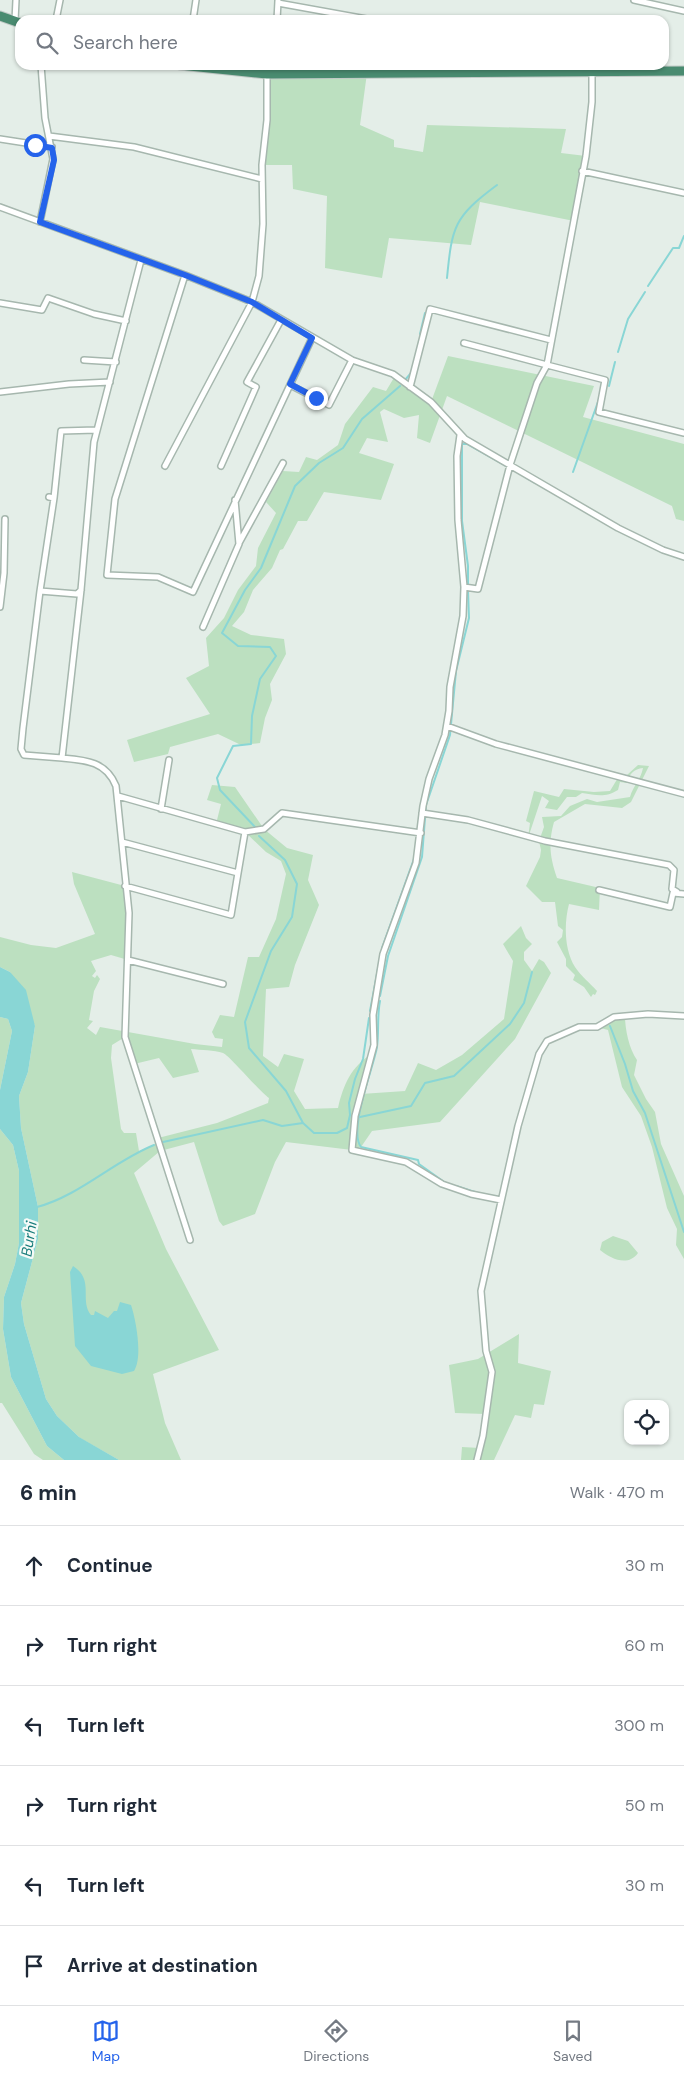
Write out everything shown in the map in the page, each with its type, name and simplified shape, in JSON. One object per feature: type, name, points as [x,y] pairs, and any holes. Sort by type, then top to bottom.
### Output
[{"type":"highway","points":[[0,16],[15,21]]},
{"type":"highway","points":[[377,70],[684,71]]},
{"type":"street","points":[[16,0],[17,15]]},
{"type":"street","points":[[57,15],[60,0]]},
{"type":"street","points":[[194,15],[196,0]]},
{"type":"street","points":[[634,0],[684,11]]},
{"type":"street","points":[[277,15],[278,1],[347,15]]},
{"type":"street","points":[[40,222],[54,160],[49,136],[42,70]]},
{"type":"street","points":[[165,466],[252,302],[259,276],[263,224],[262,179],[269,70]]},
{"type":"street","points":[[464,587],[478,589],[510,465],[537,383],[547,365],[571,245],[590,122],[592,72]]},
{"type":"street","points":[[49,136],[134,147],[262,179]]},
{"type":"street","points":[[0,139],[52,148]]},
{"type":"street","points":[[582,171],[684,193]]},
{"type":"street","points":[[0,207],[185,275],[252,302],[352,360],[393,374],[431,402],[460,435],[618,528],[663,550],[684,557]]},
{"type":"street","points":[[62,758],[81,590],[96,430],[116,362],[141,260]]},
{"type":"street","points":[[185,275],[114,499],[107,575],[158,577],[193,592],[312,338]]},
{"type":"street","points":[[0,303],[42,310],[48,298],[94,314],[126,321]]},
{"type":"street","points":[[410,387],[430,309],[552,340]]},
{"type":"street","points":[[221,466],[256,387],[247,382],[281,320]]},
{"type":"street","points":[[464,343],[606,380],[599,412],[684,434]]},
{"type":"street","points":[[84,360],[116,362]]},
{"type":"street","points":[[290,384],[328,405],[352,360]]},
{"type":"street","points":[[0,392],[69,384],[110,382]]},
{"type":"street","points":[[96,430],[61,431],[51,497],[22,749],[24,755],[98,763],[114,780],[118,796],[129,913],[125,1037],[190,1240]]},
{"type":"street","points":[[460,435],[457,456],[458,520],[464,587],[463,616],[452,670],[447,726],[429,779],[422,813],[416,862],[384,954],[373,1014],[374,1045],[355,1116],[352,1150],[406,1162],[442,1184],[471,1194],[501,1200]]},
{"type":"street","points":[[203,627],[239,544],[283,463]]},
{"type":"street","points":[[235,500],[239,544]]},
{"type":"street","points":[[0,608],[4,573],[5,519]]},
{"type":"street","points":[[40,591],[77,594],[81,590]]},
{"type":"street","points":[[447,726],[496,744],[684,794]]},
{"type":"street","points":[[160,809],[169,760]]},
{"type":"street","points":[[118,796],[245,832],[264,829],[282,813],[421,833]]},
{"type":"street","points":[[422,813],[468,820],[545,841],[669,865],[674,870],[672,889],[684,894]]},
{"type":"street","points":[[125,886],[231,915],[245,832]]},
{"type":"street","points":[[122,842],[238,873]]},
{"type":"street","points":[[599,890],[670,907],[673,893],[677,892]]},
{"type":"street","points":[[128,960],[223,984]]},
{"type":"street","points":[[477,1460],[483,1436],[492,1372],[485,1342],[482,1291],[518,1126],[539,1054],[547,1040],[579,1027],[597,1027],[614,1017],[648,1014],[684,1016]]},
{"type":"green space","points":[[367,73],[360,125],[394,140],[394,147],[423,152],[427,125],[566,129],[561,153],[586,156],[574,221],[480,202],[471,245],[389,238],[382,278],[325,268],[327,196],[293,189],[292,165],[262,165],[267,74]]},
{"type":"green space","points":[[448,356],[594,386],[583,417],[684,444],[684,521],[676,519],[672,506],[447,396],[430,443],[417,438],[419,415],[404,418],[384,409],[380,412],[388,442],[367,438],[359,453],[394,464],[381,500],[324,492],[307,521],[298,521],[283,549],[280,550],[272,568],[253,590],[244,612],[232,626],[251,635],[284,639],[286,654],[270,684],[272,700],[265,718],[260,743],[241,745],[218,734],[170,747],[168,754],[134,762],[127,740],[210,714],[186,678],[209,666],[206,638],[224,618],[238,590],[256,566],[258,548],[276,513],[266,502],[283,471],[299,472],[306,457],[317,460],[338,445],[345,424],[373,387],[386,391],[395,376],[431,402]]},
{"type":"green space","points":[[638,765],[649,766],[631,802],[622,808],[585,804],[554,822],[552,830],[551,850],[557,878],[600,888],[599,910],[569,904],[566,919],[566,936],[571,960],[577,970],[597,991],[591,997],[584,987],[573,980],[575,975],[566,966],[566,959],[557,942],[562,937],[563,930],[558,926],[555,902],[542,902],[526,886],[540,857],[539,841],[544,827],[542,817],[561,816],[570,806],[587,799],[597,802],[630,797],[643,768],[632,772],[627,783],[620,782],[618,790],[613,793],[600,795],[582,793],[576,797],[567,797],[557,810],[545,808],[549,801],[542,796],[528,838],[530,823],[526,821],[534,791],[559,797],[564,789],[594,792],[610,791],[619,776],[627,775]]},
{"type":"green space","points":[[212,785],[235,787],[264,829],[287,848],[313,855],[308,880],[319,905],[295,965],[289,987],[266,989],[263,1056],[278,1067],[284,1054],[304,1059],[294,1091],[305,1109],[338,1108],[342,1092],[349,1077],[359,1064],[372,1054],[361,1094],[405,1091],[418,1063],[436,1070],[462,1055],[504,1019],[513,961],[503,944],[521,926],[526,938],[532,944],[524,952],[524,960],[532,971],[539,959],[544,962],[551,973],[515,1039],[440,1122],[372,1131],[361,1147],[352,1150],[286,1142],[275,1162],[255,1214],[223,1226],[219,1221],[194,1142],[160,1151],[134,1173],[166,1249],[219,1350],[153,1374],[165,1423],[181,1460],[119,1460],[80,1438],[57,1416],[46,1399],[24,1324],[21,1303],[38,1239],[38,1207],[21,1128],[19,1096],[28,1072],[35,1026],[10,972],[0,967],[0,937],[31,945],[56,948],[95,934],[74,884],[72,872],[125,886],[128,905],[128,960],[111,955],[91,961],[96,971],[92,976],[95,978],[97,975],[100,979],[94,991],[89,1020],[93,1021],[87,1028],[96,1035],[100,1027],[222,1047],[223,1039],[215,1038],[212,1032],[220,1015],[234,1017],[248,957],[259,957],[276,919],[286,874],[281,861],[266,852],[245,832],[216,824],[221,804],[207,800]],"holes":[[[125,1037],[134,1064],[159,1058],[173,1078],[199,1072],[191,1049],[223,1053],[269,1098],[268,1103],[217,1123],[158,1138],[154,1145],[139,1151],[136,1133],[124,1133],[121,1129],[111,1058],[112,1045]]]},
{"type":"green space","points":[[625,1016],[628,1039],[637,1060],[634,1075],[655,1112],[661,1144],[684,1196],[684,1259],[676,1245],[677,1229],[667,1208],[652,1147],[641,1116],[622,1087],[608,1030],[597,1027]]},
{"type":"green space","points":[[0,1017],[8,1019],[12,1031],[0,1090]]},
{"type":"green space","points":[[0,1129],[13,1145],[19,1171],[19,1243],[15,1264],[4,1297],[3,1329],[11,1377],[47,1446],[64,1460],[43,1460],[34,1454],[2,1403],[0,1403]]},
{"type":"green space","points":[[613,1236],[628,1241],[638,1253],[629,1260],[624,1261],[614,1259],[604,1253],[600,1250],[602,1242]]},
{"type":"green space","points":[[519,1334],[518,1363],[551,1371],[544,1405],[534,1404],[531,1418],[515,1415],[494,1460],[461,1460],[462,1447],[480,1448],[485,1414],[455,1413],[449,1365],[478,1359]]},
{"type":"water","name":"Burhi","points":[[0,967],[10,972],[26,990],[35,1026],[28,1072],[19,1096],[21,1128],[38,1207],[38,1239],[21,1303],[24,1324],[46,1399],[57,1416],[79,1437],[119,1460],[64,1460],[47,1446],[11,1377],[3,1329],[4,1297],[15,1264],[19,1243],[19,1171],[13,1145],[0,1129],[0,1090],[12,1031],[8,1019],[0,1017]]},
{"type":"water","points":[[73,1266],[83,1277],[86,1303],[91,1315],[94,1315],[95,1311],[108,1318],[114,1311],[117,1311],[120,1302],[131,1305],[137,1329],[138,1348],[137,1365],[134,1371],[122,1374],[91,1366],[75,1346],[70,1272]]},
{"type":"waterway","points":[[447,278],[451,246],[458,224],[472,206],[497,185]]},
{"type":"waterway","points":[[648,286],[673,248],[679,248],[684,236]]},
{"type":"waterway","points":[[618,352],[628,319],[645,292]]},
{"type":"waterway","points":[[420,334],[425,313]]},
{"type":"waterway","points":[[609,386],[615,362]]},
{"type":"waterway","points":[[405,380],[411,373],[414,363]]},
{"type":"waterway","points":[[256,828],[220,790],[217,778],[233,746],[251,744],[252,716],[260,679],[276,656],[270,647],[238,646],[222,633],[245,590],[261,568],[295,486],[319,463],[343,448],[362,419],[400,386]]},
{"type":"waterway","points":[[573,472],[599,399]]},
{"type":"waterway","points":[[468,585],[468,566],[462,521],[462,444],[467,444],[506,466]]},
{"type":"waterway","points":[[525,477],[535,483]]},
{"type":"waterway","points":[[380,996],[388,956],[422,857],[426,805],[450,735],[456,671],[469,618],[468,591]]},
{"type":"waterway","points":[[163,1142],[263,1120],[282,1126],[303,1123],[286,1091],[249,1048],[245,1022],[271,951],[292,917],[297,884],[285,860],[259,836]]},
{"type":"waterway","points":[[382,948],[415,856]]},
{"type":"waterway","points":[[370,1011],[380,958]]},
{"type":"waterway","points":[[360,1117],[411,1106],[425,1083],[454,1076],[510,1024],[524,1003],[532,972]]},
{"type":"waterway","points":[[380,1001],[377,1047],[359,1114],[358,1139],[361,1147],[418,1160],[419,1164],[447,1184]]},
{"type":"waterway","points":[[303,1123],[314,1133],[337,1133],[347,1128],[350,1115],[349,1103],[355,1079],[363,1059],[369,1018]]},
{"type":"waterway","points":[[610,1026],[633,1091],[645,1113],[684,1232]]},
{"type":"waterway","points":[[37,1207],[67,1195],[154,1145]]},
{"type":"waterway","points":[[456,1186],[478,1193]]},
{"type":"route","points":[[35,145],[52,148],[54,160],[40,222],[185,275],[252,302],[312,338],[290,384],[316,398]]}]
